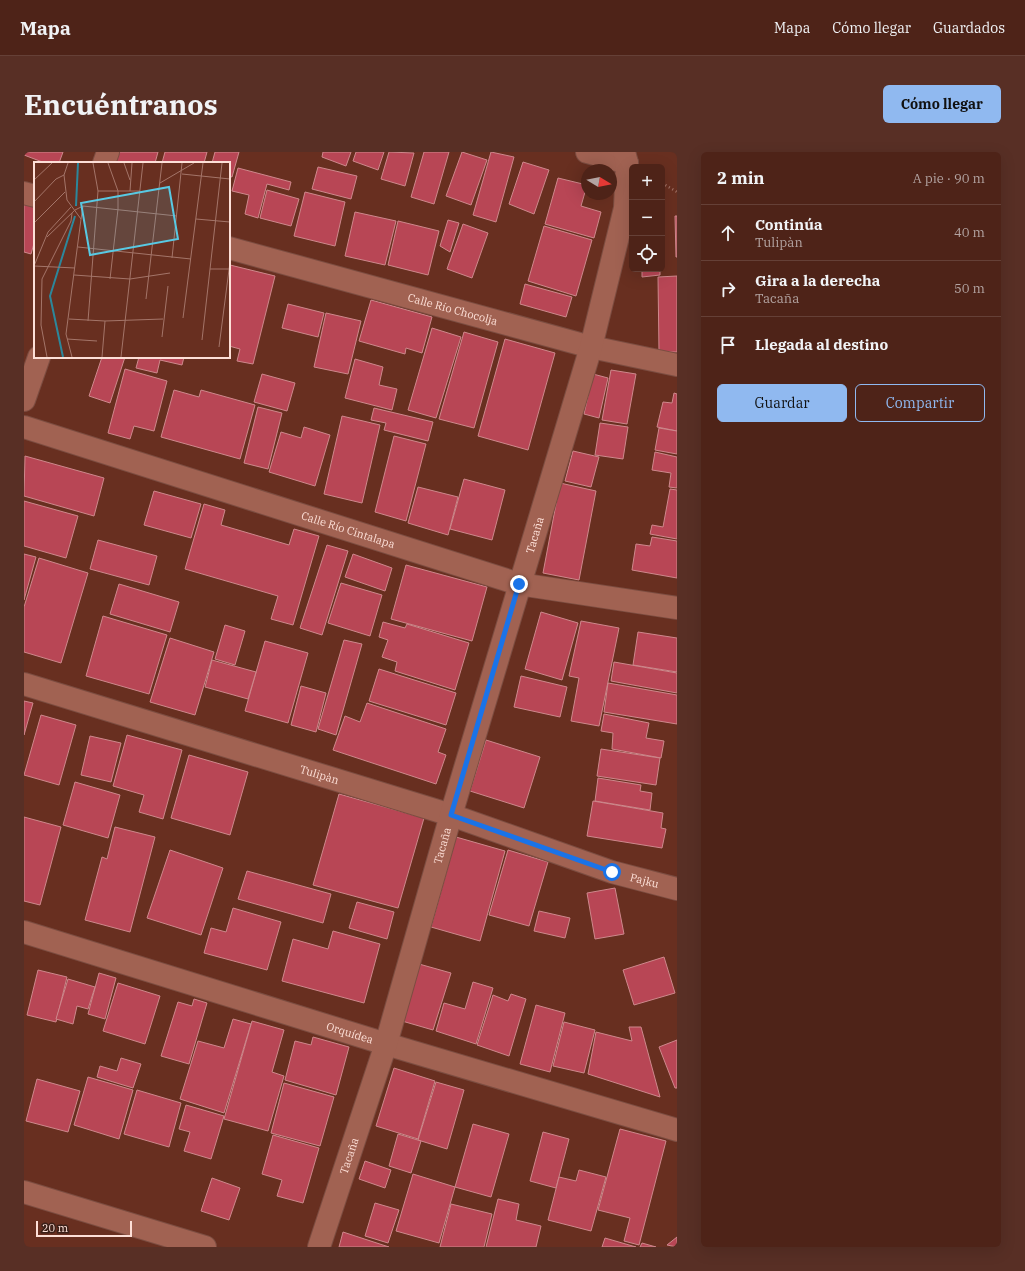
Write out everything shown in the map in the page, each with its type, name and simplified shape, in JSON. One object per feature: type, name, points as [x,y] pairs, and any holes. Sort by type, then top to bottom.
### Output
[{"type":"street","points":[[104,162],[108,152]]},
{"type":"street","points":[[587,152],[626,158]]},
{"type":"street","name":"Tacaña","points":[[319,1247],[386,1044],[451,815],[591,346],[625,208],[626,158]]},
{"type":"street","points":[[24,193],[34,196]]},
{"type":"street","name":"Calle Río Chocolja","points":[[230,248],[591,346],[677,364]]},
{"type":"street","points":[[24,400],[39,358]]},
{"type":"street","name":"Calle Río Cintalapa","points":[[24,427],[519,584],[677,608]]},
{"type":"street","name":"Tulipàn","points":[[24,684],[451,815],[612,872]]},
{"type":"street","name":"Pajku","points":[[612,872],[677,889]]},
{"type":"street","name":"Orquídea","points":[[24,932],[386,1044],[677,1130]]},
{"type":"street","points":[[24,1192],[205,1247]]},
{"type":"path","points":[[665,185],[677,192]]},
{"type":"building","points":[[24,152],[63,152],[59,162],[42,162],[24,155]]},
{"type":"building","points":[[117,152],[158,152],[155,162],[114,162]]},
{"type":"building","points":[[165,152],[207,152],[204,162],[162,162]]},
{"type":"building","points":[[215,152],[239,152],[232,177],[230,176],[230,162],[212,162]]},
{"type":"building","points":[[323,152],[351,152],[346,166],[322,157]]},
{"type":"building","points":[[356,152],[384,152],[378,170],[353,161]]},
{"type":"building","points":[[389,152],[414,153],[405,186],[381,179]]},
{"type":"building","points":[[424,152],[449,152],[434,204],[411,197]]},
{"type":"building","points":[[462,152],[487,160],[471,205],[446,196]]},
{"type":"building","points":[[491,152],[514,157],[496,222],[473,215]]},
{"type":"building","points":[[523,162],[549,170],[534,214],[509,204]]},
{"type":"building","points":[[318,167],[357,176],[351,199],[312,189]]},
{"type":"building","points":[[238,168],[291,182],[289,190],[267,184],[258,218],[245,214],[249,195],[232,191]]},
{"type":"building","points":[[558,178],[581,184],[581,200],[583,200],[581,206],[601,212],[594,238],[545,224]]},
{"type":"building","points":[[267,190],[299,199],[291,226],[260,218]]},
{"type":"building","points":[[305,192],[345,202],[335,246],[294,236]]},
{"type":"building","points":[[24,199],[34,202],[34,244],[31,254],[24,252]]},
{"type":"building","points":[[355,212],[396,221],[385,265],[345,256]]},
{"type":"building","points":[[675,216],[677,216],[677,257],[676,257]]},
{"type":"building","points":[[448,220],[459,223],[450,252],[440,246]]},
{"type":"building","points":[[398,221],[439,231],[428,275],[388,265]]},
{"type":"building","points":[[463,224],[488,233],[472,278],[447,269]]},
{"type":"building","points":[[544,226],[592,240],[576,296],[528,281]]},
{"type":"building","points":[[230,265],[275,276],[253,364],[237,361],[240,349],[230,346]]},
{"type":"building","points":[[642,272],[660,272],[660,275],[642,277]]},
{"type":"building","points":[[677,276],[677,352],[659,352],[658,277]]},
{"type":"building","points":[[525,284],[572,297],[566,317],[520,304]]},
{"type":"building","points":[[371,300],[432,317],[422,353],[406,348],[405,354],[359,341]]},
{"type":"building","points":[[288,304],[324,313],[318,337],[282,328]]},
{"type":"building","points":[[326,313],[361,321],[348,374],[314,367]]},
{"type":"building","points":[[432,328],[461,337],[436,418],[408,410]]},
{"type":"building","points":[[464,332],[498,342],[474,428],[439,419]]},
{"type":"building","points":[[505,339],[555,353],[528,450],[478,436]]},
{"type":"building","points":[[102,358],[125,358],[110,403],[89,396]]},
{"type":"building","points":[[139,358],[184,358],[182,365],[160,360],[157,373],[136,368]]},
{"type":"building","points":[[355,359],[383,367],[379,385],[397,389],[392,410],[345,398]]},
{"type":"building","points":[[125,369],[167,381],[154,431],[134,426],[130,439],[108,433]]},
{"type":"building","points":[[611,370],[636,374],[627,424],[602,420]]},
{"type":"building","points":[[262,374],[295,383],[287,411],[254,402]]},
{"type":"building","points":[[593,374],[608,378],[599,418],[584,414]]},
{"type":"building","points":[[174,390],[199,397],[201,390],[255,405],[240,459],[161,437]]},
{"type":"building","points":[[674,393],[677,394],[677,431],[657,427],[663,402],[672,403]]},
{"type":"building","points":[[258,407],[282,413],[268,469],[244,463]]},
{"type":"building","points":[[374,408],[433,422],[428,441],[384,430],[386,423],[371,420]]},
{"type":"building","points":[[342,416],[380,425],[362,503],[324,494]]},
{"type":"building","points":[[600,423],[628,427],[623,459],[595,455]]},
{"type":"building","points":[[304,427],[330,435],[315,486],[269,472],[281,432],[301,438]]},
{"type":"building","points":[[659,428],[677,431],[677,454],[655,450]]},
{"type":"building","points":[[394,436],[426,444],[406,521],[375,512]]},
{"type":"building","points":[[573,451],[599,457],[591,487],[565,481]]},
{"type":"building","points":[[655,452],[677,457],[677,488],[669,487],[671,473],[652,470]]},
{"type":"building","points":[[25,456],[104,478],[94,516],[24,496]]},
{"type":"building","points":[[464,479],[505,490],[492,540],[450,529]]},
{"type":"building","points":[[560,483],[596,491],[579,580],[543,573]]},
{"type":"building","points":[[418,487],[458,497],[448,535],[408,523]]},
{"type":"building","points":[[670,489],[677,490],[677,539],[650,534],[652,525],[663,527]]},
{"type":"building","points":[[154,491],[201,504],[191,538],[144,525]]},
{"type":"building","points":[[24,501],[78,516],[66,558],[24,546]]},
{"type":"building","points":[[204,504],[225,510],[221,525],[289,545],[294,529],[319,536],[293,625],[271,619],[278,596],[185,569]]},
{"type":"building","points":[[652,537],[677,541],[677,578],[632,570],[636,544],[650,546]]},
{"type":"building","points":[[98,540],[157,556],[149,585],[90,569]]},
{"type":"building","points":[[327,545],[348,551],[322,635],[300,628]]},
{"type":"building","points":[[24,554],[36,557],[24,600]]},
{"type":"building","points":[[353,554],[392,568],[385,591],[345,577]]},
{"type":"building","points":[[39,558],[88,573],[61,663],[24,652],[24,607]]},
{"type":"building","points":[[406,565],[487,587],[472,641],[391,619]]},
{"type":"building","points":[[341,583],[382,595],[370,636],[328,623]]},
{"type":"building","points":[[119,584],[179,602],[170,632],[110,614]]},
{"type":"building","points":[[541,612],[578,623],[562,680],[525,669]]},
{"type":"building","points":[[103,616],[167,635],[149,694],[86,676]]},
{"type":"building","points":[[581,621],[619,628],[599,726],[571,721],[579,678],[569,676]]},
{"type":"building","points":[[383,622],[405,628],[407,624],[469,643],[455,690],[395,671],[397,662],[382,657],[388,640],[379,637]]},
{"type":"building","points":[[225,625],[245,631],[235,665],[215,659]]},
{"type":"building","points":[[638,632],[677,638],[677,672],[633,665]]},
{"type":"building","points":[[170,638],[214,652],[195,715],[150,702]]},
{"type":"building","points":[[344,640],[362,644],[336,735],[318,729]]},
{"type":"building","points":[[265,641],[308,653],[288,723],[245,711]]},
{"type":"building","points":[[212,660],[256,672],[248,699],[205,687]]},
{"type":"building","points":[[614,662],[677,673],[677,693],[611,681]]},
{"type":"building","points":[[379,669],[456,693],[446,725],[369,701]]},
{"type":"building","points":[[521,676],[567,687],[560,717],[514,707]]},
{"type":"building","points":[[608,683],[677,695],[677,724],[604,712]]},
{"type":"building","points":[[301,686],[326,693],[316,732],[291,725]]},
{"type":"building","points":[[24,701],[33,703],[24,735]]},
{"type":"building","points":[[367,703],[446,729],[438,752],[446,755],[436,784],[333,750],[345,716],[360,722]]},
{"type":"building","points":[[604,714],[649,723],[646,738],[664,741],[661,758],[612,749],[613,733],[601,731]]},
{"type":"building","points":[[41,715],[76,725],[59,785],[24,775]]},
{"type":"building","points":[[127,735],[182,750],[163,819],[139,812],[144,795],[113,786]]},
{"type":"building","points":[[90,736],[121,743],[111,782],[81,775]]},
{"type":"building","points":[[486,740],[540,757],[524,808],[470,791]]},
{"type":"building","points":[[601,749],[660,758],[656,785],[597,776]]},
{"type":"building","points":[[189,755],[248,772],[230,835],[171,818]]},
{"type":"building","points":[[598,778],[641,785],[640,791],[652,793],[650,810],[595,801]]},
{"type":"building","points":[[75,782],[120,795],[108,838],[63,825]]},
{"type":"building","points":[[339,794],[424,818],[398,908],[313,885]]},
{"type":"building","points":[[593,801],[663,813],[661,828],[666,829],[662,848],[587,836]]},
{"type":"building","points":[[24,817],[61,827],[40,905],[24,901]]},
{"type":"building","points":[[115,827],[155,837],[130,932],[85,920],[102,857],[107,859]]},
{"type":"building","points":[[456,837],[505,851],[480,941],[431,927]]},
{"type":"building","points":[[170,850],[223,868],[201,935],[147,918]]},
{"type":"building","points":[[508,850],[548,862],[529,926],[489,915]]},
{"type":"building","points":[[247,871],[331,894],[323,923],[238,899]]},
{"type":"building","points":[[615,888],[624,934],[595,939],[587,893]]},
{"type":"building","points":[[357,902],[394,912],[387,939],[349,928]]},
{"type":"building","points":[[233,908],[281,922],[267,970],[204,953],[211,928],[226,932]]},
{"type":"building","points":[[539,911],[570,918],[565,938],[534,931]]},
{"type":"building","points":[[333,931],[380,944],[364,1003],[282,981],[293,939],[328,949]]},
{"type":"building","points":[[664,957],[675,993],[634,1005],[623,970]]},
{"type":"building","points":[[419,964],[451,973],[433,1030],[402,1021]]},
{"type":"building","points":[[38,970],[67,977],[56,1022],[27,1015]]},
{"type":"building","points":[[99,973],[116,978],[105,1019],[88,1014]]},
{"type":"building","points":[[68,979],[95,987],[88,1009],[77,1006],[73,1024],[56,1019]]},
{"type":"building","points":[[473,982],[493,988],[476,1044],[436,1031],[444,1003],[465,1009]]},
{"type":"building","points":[[118,983],[160,996],[145,1044],[103,1031]]},
{"type":"building","points":[[511,994],[526,999],[509,1056],[477,1045],[493,995],[508,1001]]},
{"type":"building","points":[[194,999],[207,1003],[189,1064],[161,1056],[178,1002],[192,1006]]},
{"type":"building","points":[[536,1005],[565,1013],[550,1072],[520,1064]]},
{"type":"building","points":[[233,1019],[251,1024],[224,1113],[180,1099],[198,1041],[224,1048]]},
{"type":"building","points":[[252,1021],[284,1030],[272,1072],[284,1076],[268,1131],[224,1119]]},
{"type":"building","points":[[564,1022],[595,1030],[584,1073],[553,1066]]},
{"type":"building","points":[[629,1027],[641,1027],[660,1097],[588,1074],[596,1032],[632,1041]]},
{"type":"building","points":[[313,1037],[349,1047],[336,1095],[285,1080],[295,1041],[311,1045]]},
{"type":"building","points":[[677,1040],[677,1088],[675,1088],[659,1047]]},
{"type":"building","points":[[121,1058],[141,1064],[133,1088],[97,1077],[100,1066],[117,1071]]},
{"type":"building","points":[[394,1068],[435,1081],[418,1139],[376,1126]]},
{"type":"building","points":[[88,1077],[133,1090],[119,1139],[74,1125]]},
{"type":"building","points":[[37,1079],[80,1091],[68,1132],[26,1121]]},
{"type":"building","points":[[436,1082],[464,1090],[447,1149],[418,1140]]},
{"type":"building","points":[[284,1083],[334,1097],[320,1146],[271,1133]]},
{"type":"building","points":[[137,1090],[181,1103],[169,1147],[124,1134]]},
{"type":"building","points":[[186,1105],[224,1116],[211,1159],[184,1151],[190,1132],[179,1129]]},
{"type":"building","points":[[473,1124],[509,1134],[491,1197],[455,1187]]},
{"type":"building","points":[[620,1129],[666,1141],[639,1245],[624,1241],[630,1218],[598,1210]]},
{"type":"building","points":[[543,1132],[569,1139],[556,1188],[530,1181]]},
{"type":"building","points":[[398,1134],[421,1141],[411,1173],[389,1166]]},
{"type":"building","points":[[273,1135],[319,1148],[303,1203],[277,1196],[282,1180],[262,1174]]},
{"type":"building","points":[[365,1161],[391,1170],[385,1188],[359,1179]]},
{"type":"building","points":[[579,1170],[606,1177],[591,1231],[548,1220],[559,1177],[576,1181]]},
{"type":"building","points":[[413,1174],[455,1187],[439,1243],[396,1231]]},
{"type":"building","points":[[212,1178],[240,1188],[229,1220],[201,1211]]},
{"type":"building","points":[[498,1199],[519,1204],[516,1220],[541,1226],[536,1247],[486,1247]]},
{"type":"building","points":[[375,1203],[399,1210],[388,1243],[365,1236]]},
{"type":"building","points":[[451,1204],[492,1214],[484,1247],[440,1247]]},
{"type":"building","points":[[343,1232],[389,1247],[339,1247]]},
{"type":"building","points":[[677,1237],[677,1247],[667,1245]]},
{"type":"building","points":[[605,1238],[636,1247],[602,1247]]},
{"type":"building","points":[[642,1243],[656,1247],[640,1247]]},
{"type":"route","points":[[519,584],[451,815],[612,872]]}]
